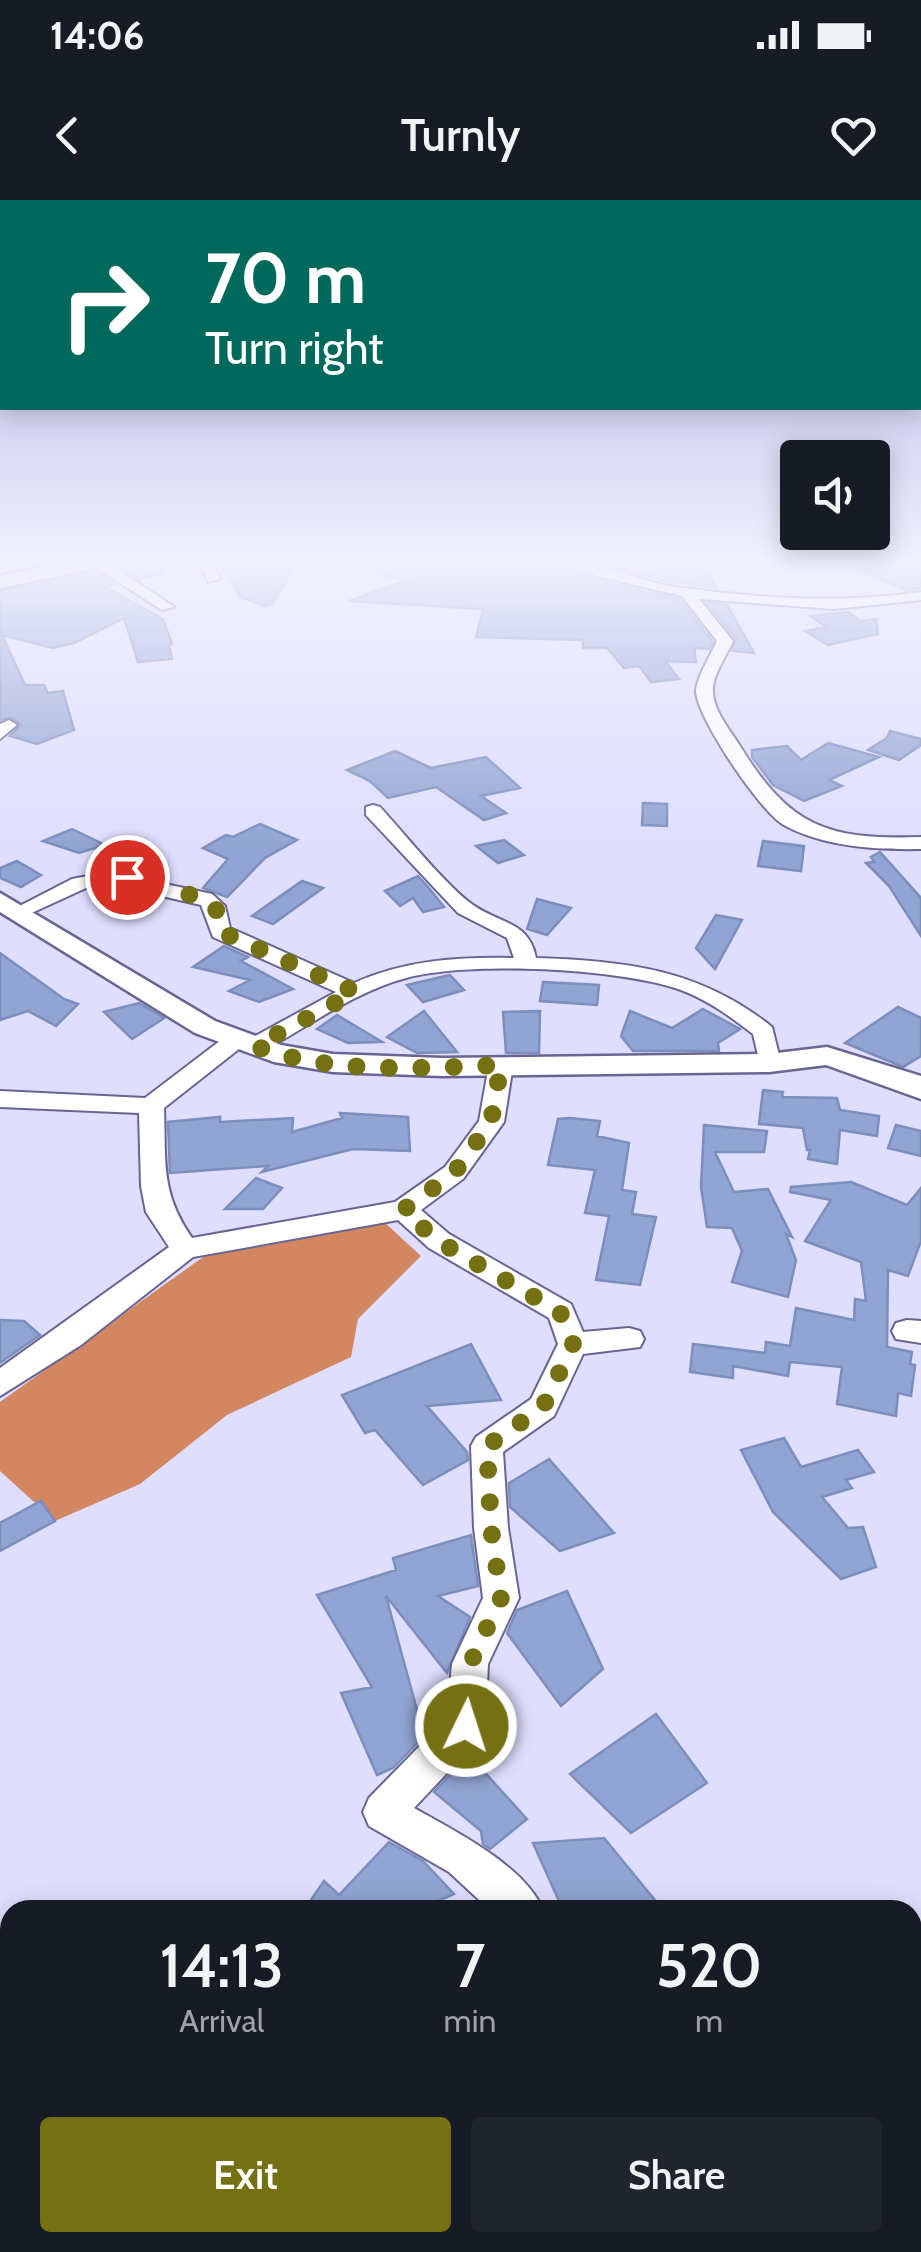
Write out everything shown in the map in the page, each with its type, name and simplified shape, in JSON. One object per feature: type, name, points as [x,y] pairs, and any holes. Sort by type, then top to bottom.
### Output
[{"type":"street","points":[[719,655],[704,689],[708,707],[759,792],[790,821],[835,836],[888,844],[921,843]]},
{"type":"street","points":[[373,811],[466,909],[516,933],[526,965]]},
{"type":"street","points":[[9,907],[81,881],[127,877],[208,900],[217,911],[221,932],[356,992]]},
{"type":"street","points":[[9,907],[205,1026],[274,1053],[333,1063],[442,1068],[770,1063],[827,1056],[901,1078],[921,1090]]},
{"type":"street","points":[[0,1100],[58,1099],[150,1106],[246,1042],[397,973],[434,964],[526,965],[684,983],[736,1008],[764,1032],[770,1063]]},
{"type":"street","points":[[0,1384],[70,1337],[185,1249],[403,1210],[454,1173],[491,1122],[501,1065]]},
{"type":"street","points":[[150,1106],[160,1212],[185,1249]]},
{"type":"street","points":[[403,1210],[438,1241],[560,1312],[573,1344],[543,1407],[487,1446],[491,1528],[501,1598],[470,1664],[466,1726],[383,1812],[463,1858],[511,1900]]},
{"type":"street","points":[[573,1344],[629,1339]]},
{"type":"shaded area","points":[[383,1221],[421,1256],[358,1319],[351,1357],[227,1415],[140,1484],[55,1521],[0,1471],[0,1402],[206,1255]]},
{"type":"building","points":[[0,655],[11,655],[25,685],[44,685],[48,693],[63,691],[74,730],[37,744],[10,736],[21,725],[11,717],[0,720]]},
{"type":"building","points":[[136,655],[171,655],[172,659],[138,662]]},
{"type":"building","points":[[613,655],[695,655],[696,662],[665,661],[679,679],[651,682],[639,666],[624,668]]},
{"type":"building","points":[[890,731],[921,739],[921,745],[899,760],[868,750],[887,738]]},
{"type":"building","points":[[828,743],[879,757],[829,780],[842,786],[804,801],[773,785],[752,757],[752,750],[787,746],[801,760]]},
{"type":"building","points":[[395,751],[431,768],[486,757],[520,788],[481,796],[506,813],[484,820],[436,787],[388,798],[370,781],[347,770]]},
{"type":"building","points":[[643,803],[667,804],[667,826],[642,825]]},
{"type":"building","points":[[260,824],[297,840],[265,858],[227,897],[203,888],[228,859],[203,848],[226,835],[233,837]]},
{"type":"building","points":[[72,829],[105,845],[79,853],[43,841]]},
{"type":"building","points":[[504,840],[524,855],[498,863],[476,846]]},
{"type":"building","points":[[763,841],[804,846],[801,871],[758,866]]},
{"type":"building","points":[[880,852],[921,898],[921,936],[889,886],[866,863],[874,862],[871,857]]},
{"type":"building","points":[[17,861],[41,875],[21,887],[0,878],[0,868]]},
{"type":"building","points":[[418,876],[444,907],[423,912],[413,898],[400,906],[385,891]]},
{"type":"building","points":[[302,881],[323,888],[273,924],[252,916]]},
{"type":"building","points":[[537,899],[571,908],[547,935],[527,929]]},
{"type":"building","points":[[716,915],[742,920],[715,969],[696,948]]},
{"type":"building","points":[[224,946],[248,957],[241,961],[293,989],[259,1002],[229,991],[250,980],[193,967]]},
{"type":"building","points":[[0,953],[64,999],[78,1004],[56,1026],[28,1011],[0,1020]]},
{"type":"building","points":[[450,975],[464,990],[423,1002],[407,985]]},
{"type":"building","points":[[543,982],[599,985],[597,1005],[540,1001]]},
{"type":"building","points":[[139,1003],[164,1018],[132,1039],[104,1012]]},
{"type":"building","points":[[898,1007],[921,1018],[921,1056],[903,1067],[845,1043]]},
{"type":"building","points":[[703,1009],[740,1029],[718,1043],[719,1051],[633,1051],[621,1036],[630,1011],[672,1028]]},
{"type":"building","points":[[424,1011],[457,1052],[417,1053],[387,1037]]},
{"type":"building","points":[[540,1011],[539,1053],[506,1053],[503,1012]]},
{"type":"building","points":[[337,1015],[382,1042],[348,1043],[317,1029]]},
{"type":"building","points":[[763,1090],[783,1092],[782,1097],[837,1098],[840,1110],[879,1116],[877,1136],[840,1130],[837,1164],[808,1159],[810,1150],[803,1128],[759,1124]]},
{"type":"building","points":[[340,1113],[408,1117],[410,1151],[353,1149],[262,1172],[268,1166],[170,1173],[168,1122],[220,1117],[220,1122],[293,1118],[292,1132],[342,1118]]},
{"type":"building","points":[[558,1119],[600,1121],[597,1136],[629,1143],[622,1190],[636,1192],[632,1214],[656,1217],[640,1285],[596,1280],[609,1216],[585,1213],[595,1170],[548,1165]]},
{"type":"building","points":[[704,1125],[767,1131],[764,1152],[715,1152],[734,1192],[768,1189],[792,1237],[786,1234],[796,1260],[788,1297],[732,1282],[742,1251],[732,1228],[707,1227],[701,1187]]},
{"type":"building","points":[[896,1125],[921,1131],[921,1156],[888,1148]]},
{"type":"building","points":[[256,1178],[282,1188],[263,1209],[225,1209]]},
{"type":"building","points":[[851,1182],[907,1205],[921,1188],[921,1241],[908,1276],[888,1270],[887,1347],[912,1352],[910,1364],[915,1365],[911,1396],[898,1393],[896,1416],[837,1404],[842,1367],[790,1362],[788,1376],[733,1366],[733,1378],[690,1372],[693,1344],[765,1353],[766,1342],[790,1346],[796,1308],[854,1320],[855,1299],[866,1301],[861,1262],[805,1241],[831,1200],[790,1192],[791,1187]]},
{"type":"building","points":[[0,1320],[24,1321],[40,1335],[0,1363]]},
{"type":"building","points":[[471,1344],[501,1400],[427,1406],[467,1452],[468,1460],[423,1485],[375,1430],[365,1433],[342,1395]]},
{"type":"building","points":[[784,1438],[801,1467],[858,1450],[874,1472],[846,1480],[852,1488],[822,1497],[848,1528],[863,1527],[876,1567],[841,1579],[773,1512],[741,1450]]},
{"type":"building","points":[[549,1459],[614,1533],[560,1551],[510,1507],[509,1483]]},
{"type":"building","points":[[41,1501],[55,1521],[0,1551],[0,1523]]},
{"type":"building","points":[[471,1535],[478,1586],[438,1596],[470,1617],[447,1673],[386,1596],[424,1736],[393,1768],[377,1775],[341,1693],[372,1687],[317,1595],[396,1570],[393,1558]]},
{"type":"building","points":[[567,1591],[603,1669],[561,1706],[507,1633],[517,1610]]},
{"type":"building","points":[[656,1714],[707,1783],[631,1833],[570,1774]]},
{"type":"building","points":[[469,1755],[527,1819],[490,1849],[483,1844],[481,1831],[434,1792]]},
{"type":"building","points":[[604,1838],[655,1900],[559,1900],[533,1843]]},
{"type":"building","points":[[389,1842],[423,1861],[454,1894],[440,1900],[311,1900],[324,1881],[339,1895]]},
{"type":"route","points":[[127,877],[208,900],[215,906],[221,932],[356,992],[255,1046],[333,1063],[442,1068],[501,1065],[491,1122],[454,1173],[403,1210],[438,1241],[560,1312],[573,1344],[543,1407],[487,1446],[491,1528],[501,1598],[470,1664],[466,1726]]}]
